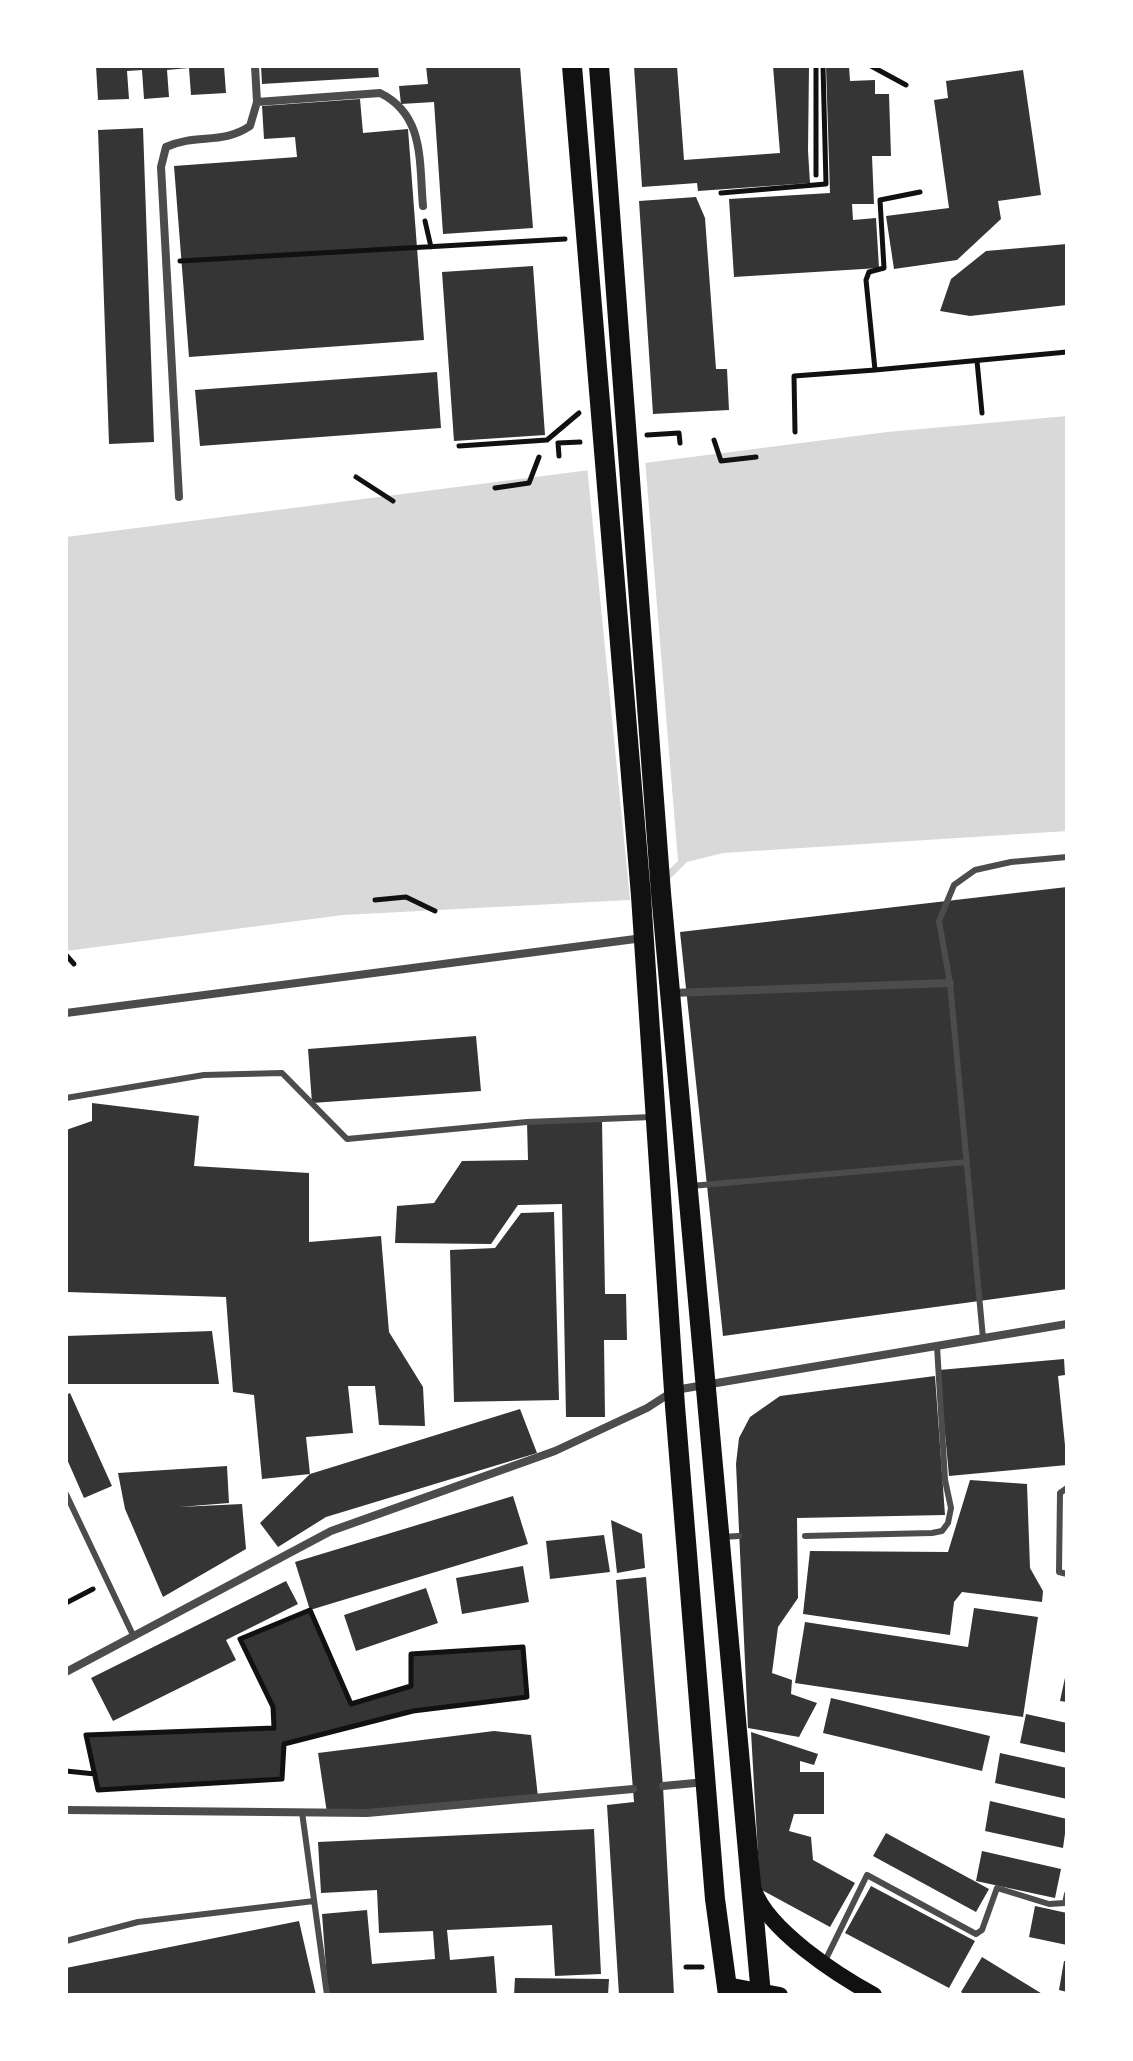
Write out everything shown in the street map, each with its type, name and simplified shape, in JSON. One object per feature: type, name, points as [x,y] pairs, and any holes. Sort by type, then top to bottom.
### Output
[{"type":"main road","points":[[572,66],[586,238],[593,406],[651,895],[670,993],[705,1385],[728,1536],[749,1875],[767,1993],[728,1990],[715,1899],[644,938],[651,895],[624,404],[599,66]]},
{"type":"main road","points":[[749,1875],[764,1910],[776,1924],[824,1963],[874,1995]]},
{"type":"street","points":[[179,497],[161,167],[166,147],[181,140],[235,136],[250,126],[257,102],[255,66]]},
{"type":"street","points":[[257,102],[380,93],[393,99],[411,119],[417,136],[423,206]]},
{"type":"street","points":[[66,1013],[644,938]]},
{"type":"street","points":[[670,993],[950,983]]},
{"type":"street","points":[[66,1672],[331,1531],[555,1451],[647,1408],[675,1390],[1067,1324]]},
{"type":"street","points":[[663,1786],[706,1782]]},
{"type":"street","points":[[66,1810],[367,1813],[633,1789]]},
{"type":"lane","points":[[983,1338],[950,983],[939,921],[954,885],[975,870],[1011,862],[1067,857]]},
{"type":"lane","points":[[66,1098],[204,1075],[282,1073],[347,1139],[527,1122],[656,1117]]},
{"type":"lane","points":[[687,1186],[967,1162]]},
{"type":"lane","points":[[805,1536],[932,1533],[942,1531],[948,1523],[951,1508],[945,1480],[937,1346]]},
{"type":"lane","points":[[1067,1488],[1060,1493],[1059,1572],[1067,1574]]},
{"type":"lane","points":[[66,1494],[133,1635]]},
{"type":"lane","points":[[302,1812],[327,1995]]},
{"type":"lane","points":[[824,1963],[867,1875],[976,1934],[982,1930],[997,1888],[1049,1904],[1065,1903],[1067,1894]]},
{"type":"lane","points":[[66,1941],[138,1922],[314,1901]]},
{"type":"path","points":[[816,66],[816,175]]},
{"type":"path","points":[[721,193],[826,184],[823,66]]},
{"type":"path","points":[[871,66],[906,85]]},
{"type":"path","points":[[875,370],[866,280],[867,273],[884,268],[880,200],[920,192]]},
{"type":"path","points":[[423,206],[431,247]]},
{"type":"path","points":[[166,262],[586,238]]},
{"type":"path","points":[[795,432],[794,376],[1067,352]]},
{"type":"path","points":[[977,361],[982,413]]},
{"type":"path","points":[[459,446],[547,440],[593,406]]},
{"type":"path","points":[[714,440],[721,461],[756,457]]},
{"type":"path","points":[[495,488],[529,483],[539,457]]},
{"type":"path","points":[[356,477],[393,501]]},
{"type":"path","points":[[375,900],[406,897],[435,911]]},
{"type":"path","points":[[66,955],[74,964]]},
{"type":"path","points":[[66,1603],[107,1581]]},
{"type":"path","points":[[310,1610],[351,1704],[411,1686],[411,1654],[523,1647],[527,1697],[413,1711],[284,1744],[282,1779],[98,1790],[95,1774],[86,1735],[274,1728],[273,1707],[240,1639],[310,1610]]},
{"type":"path","points":[[66,1771],[95,1774]]},
{"type":"shaded area","points":[[1067,416],[1067,831],[723,853],[687,862],[659,890],[630,900],[343,915],[66,951],[66,537],[887,432]]},
{"type":"pier","points":[[645,459],[678,861],[641,896],[630,900],[587,466]]},
{"type":"building","points":[[96,66],[224,66],[226,93],[191,95],[189,68],[167,70],[169,97],[144,99],[142,70],[127,71],[129,99],[98,100]]},
{"type":"building","points":[[261,66],[378,66],[379,77],[262,84]]},
{"type":"building","points":[[426,66],[520,66],[533,228],[443,234],[434,102],[401,104],[399,86],[428,84]]},
{"type":"building","points":[[634,66],[677,66],[684,160],[780,153],[773,66],[809,66],[810,183],[698,191],[697,183],[642,187]]},
{"type":"building","points":[[826,66],[849,66],[850,81],[875,80],[875,94],[889,94],[891,156],[872,156],[874,204],[852,204],[853,220],[876,218],[879,268],[734,277],[729,199],[830,193]]},
{"type":"building","points":[[1023,70],[1041,195],[998,201],[1001,219],[957,260],[894,269],[886,216],[949,208],[934,100],[948,98],[946,81]]},
{"type":"building","points":[[360,99],[363,133],[408,129],[424,340],[189,357],[174,166],[297,157],[295,137],[264,139],[262,106]]},
{"type":"building","points":[[143,128],[154,442],[109,444],[98,130]]},
{"type":"building","points":[[696,197],[705,218],[716,369],[727,369],[729,410],[653,414],[639,201]]},
{"type":"building","points":[[1067,244],[1067,305],[970,316],[940,311],[951,279],[986,251]]},
{"type":"building","points":[[533,266],[545,435],[454,441],[442,272]]},
{"type":"building","points":[[437,372],[441,428],[200,446],[195,390]]},
{"type":"building","points":[[1067,887],[1067,1289],[723,1336],[680,932]]},
{"type":"building","points":[[476,1036],[481,1091],[312,1103],[308,1049]]},
{"type":"building","points":[[92,1103],[199,1116],[194,1166],[309,1173],[309,1242],[381,1236],[389,1332],[423,1387],[425,1426],[379,1425],[375,1386],[348,1386],[353,1433],[306,1437],[310,1474],[262,1479],[254,1395],[233,1392],[226,1297],[66,1292],[66,1130],[92,1121]]},
{"type":"building","points":[[602,1120],[605,1294],[626,1294],[627,1340],[604,1340],[605,1417],[566,1417],[562,1204],[518,1205],[491,1244],[395,1243],[397,1206],[434,1203],[462,1161],[528,1160],[527,1122]]},
{"type":"building","points":[[554,1212],[559,1400],[454,1402],[450,1250],[495,1248],[521,1213]]},
{"type":"building","points":[[212,1331],[219,1384],[66,1384],[66,1336]]},
{"type":"building","points":[[1064,1359],[1065,1375],[1058,1376],[1067,1465],[949,1476],[939,1370]]},
{"type":"building","points":[[935,1376],[945,1515],[797,1518],[798,1598],[778,1627],[772,1673],[792,1680],[791,1694],[817,1703],[799,1737],[748,1728],[736,1464],[739,1438],[750,1417],[780,1396]]},
{"type":"building","points":[[70,1393],[112,1486],[84,1498],[66,1457],[66,1395]]},
{"type":"building","points":[[520,1409],[537,1453],[326,1517],[278,1547],[260,1523],[310,1474]]},
{"type":"building","points":[[227,1466],[229,1503],[179,1507],[242,1504],[246,1549],[163,1597],[125,1509],[118,1473]]},
{"type":"building","points":[[970,1480],[1027,1484],[1030,1568],[1043,1591],[1042,1602],[962,1592],[954,1602],[950,1635],[803,1614],[810,1551],[948,1552]]},
{"type":"building","points":[[513,1496],[528,1544],[310,1610],[295,1562]]},
{"type":"building","points":[[611,1520],[642,1534],[645,1568],[617,1573]]},
{"type":"building","points":[[604,1535],[610,1572],[550,1579],[546,1541]]},
{"type":"building","points":[[523,1566],[529,1602],[462,1614],[456,1578]]},
{"type":"building","points":[[646,1577],[663,1786],[674,1995],[619,1995],[607,1805],[634,1802],[616,1580]]},
{"type":"building","points":[[286,1581],[298,1604],[226,1640],[236,1660],[113,1721],[91,1678]]},
{"type":"building","points":[[426,1588],[438,1623],[356,1651],[344,1615]]},
{"type":"building","points":[[974,1608],[1038,1617],[1023,1717],[795,1683],[805,1622],[968,1647]]},
{"type":"building","points":[[310,1610],[351,1704],[411,1686],[411,1654],[523,1647],[527,1697],[413,1711],[284,1744],[282,1779],[98,1790],[86,1735],[274,1728],[273,1707],[240,1639]]},
{"type":"building","points":[[1067,1673],[1067,1702],[1060,1701]]},
{"type":"building","points":[[831,1698],[990,1736],[982,1771],[823,1733]]},
{"type":"building","points":[[1026,1714],[1067,1723],[1067,1753],[1020,1743]]},
{"type":"building","points":[[494,1731],[531,1735],[538,1797],[327,1813],[318,1753]]},
{"type":"building","points":[[751,1732],[818,1754],[814,1765],[800,1761],[800,1772],[824,1772],[824,1814],[794,1814],[789,1831],[811,1837],[813,1860],[855,1883],[830,1927],[760,1889]]},
{"type":"building","points":[[1000,1753],[1067,1768],[1067,1799],[995,1783]]},
{"type":"building","points":[[990,1801],[1067,1819],[1063,1848],[985,1831]]},
{"type":"building","points":[[594,1829],[601,1974],[555,1976],[552,1925],[447,1930],[450,1960],[494,1956],[497,1995],[328,1995],[322,1914],[367,1910],[372,1964],[435,1959],[433,1931],[379,1933],[377,1890],[321,1893],[318,1842]]},
{"type":"building","points":[[886,1833],[989,1889],[976,1912],[873,1856]]},
{"type":"building","points":[[982,1851],[1061,1869],[1055,1898],[976,1881]]},
{"type":"building","points":[[871,1886],[975,1941],[949,1988],[845,1933]]},
{"type":"building","points":[[1035,1906],[1067,1913],[1067,1945],[1029,1937]]},
{"type":"building","points":[[299,1921],[316,1995],[66,1995],[66,1968]]},
{"type":"building","points":[[982,1957],[1044,1995],[965,1995],[961,1992]]},
{"type":"building","points":[[1064,1961],[1067,1961],[1067,1992],[1059,1990]]},
{"type":"building","points":[[515,1978],[609,1979],[608,1995],[514,1995]]}]
